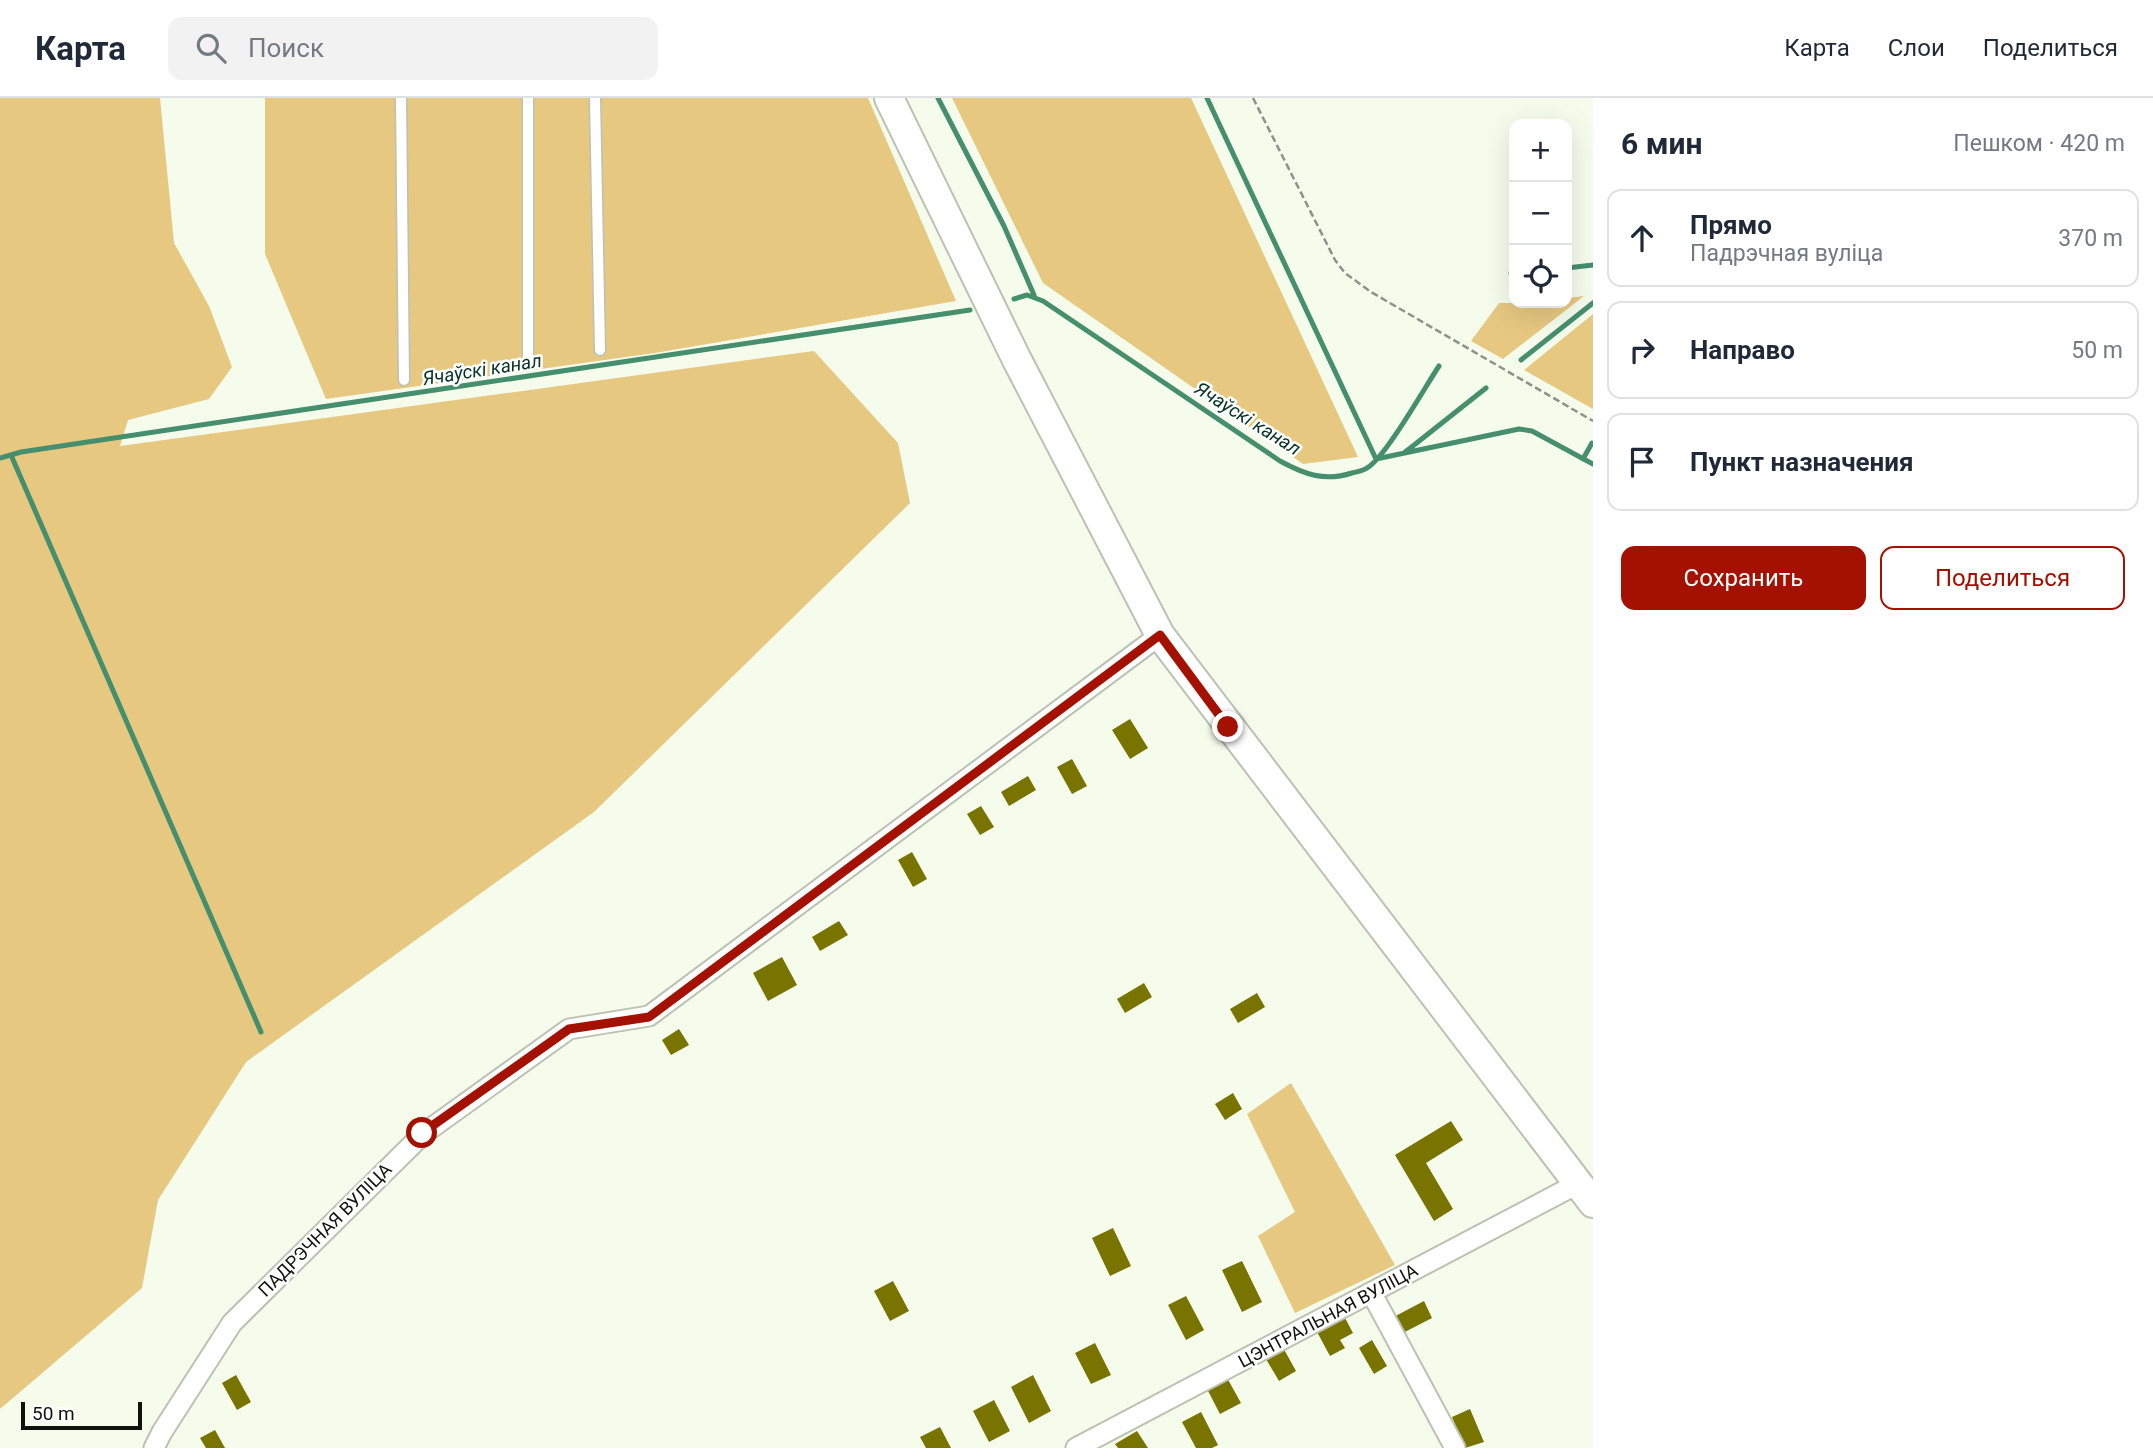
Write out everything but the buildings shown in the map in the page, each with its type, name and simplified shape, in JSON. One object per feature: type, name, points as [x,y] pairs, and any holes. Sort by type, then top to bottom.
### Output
[{"type":"main road","points":[[889,98],[1017,360],[1160,635],[1586,1193]]},
{"type":"street","name":"ПАДРЭЧНАЯ ВУЛІЦА","points":[[154,1448],[232,1323],[422,1133],[569,1029],[649,1017],[1160,635]]},
{"type":"street","name":"ЦЭНТРАЛЬНАЯ ВУЛІЦА","points":[[1076,1448],[1372,1294],[1586,1193]]},
{"type":"street","points":[[1372,1294],[1455,1448]]},
{"type":"lane","points":[[401,98],[404,380]]},
{"type":"lane","points":[[528,98],[528,361]]},
{"type":"lane","points":[[595,98],[600,350]]},
{"type":"path","points":[[1253,98],[1335,260],[1345,273],[1371,292],[1593,421]]},
{"type":"shaded area","points":[[0,98],[160,98],[174,243],[209,306],[232,367],[209,399],[128,420],[120,446],[814,351],[898,443],[910,503],[594,812],[246,1062],[158,1200],[142,1288],[0,1409]]},
{"type":"shaded area","points":[[265,98],[868,98],[956,301],[655,353],[326,399],[265,254]]},
{"type":"shaded area","points":[[952,98],[1191,98],[1358,457],[1303,464],[1043,283]]},
{"type":"shaded area","points":[[1584,296],[1572,305],[1572,297]]},
{"type":"shaded area","points":[[1499,303],[1509,303],[1509,308],[1569,308],[1503,359],[1471,341]]},
{"type":"shaded area","points":[[1593,314],[1593,409],[1524,370]]},
{"type":"shaded area","points":[[1291,1083],[1395,1265],[1295,1313],[1258,1236],[1295,1212],[1247,1114]]},
{"type":"waterway","points":[[938,98],[1004,226],[1034,295]]},
{"type":"waterway","points":[[1207,98],[1376,459],[1519,429],[1532,431],[1593,464]]},
{"type":"waterway","name":"Ячаўскі канал","points":[[1572,267],[1593,265]]},
{"type":"waterway","name":"Ячаўскі канал","points":[[1014,299],[1027,295],[1043,301],[1280,461],[1297,470],[1323,477],[1342,476],[1364,470],[1375,462],[1439,366]]},
{"type":"waterway","points":[[1521,360],[1593,303]]},
{"type":"waterway","name":"Ячаўскі канал","points":[[0,458],[21,452],[970,310]]},
{"type":"waterway","points":[[1404,453],[1486,388]]},
{"type":"waterway","points":[[1583,459],[1592,443]]},
{"type":"waterway","points":[[11,455],[261,1032]]},
{"type":"route","points":[[422,1133],[569,1029],[649,1017],[1160,635],[1228,727]]}]
